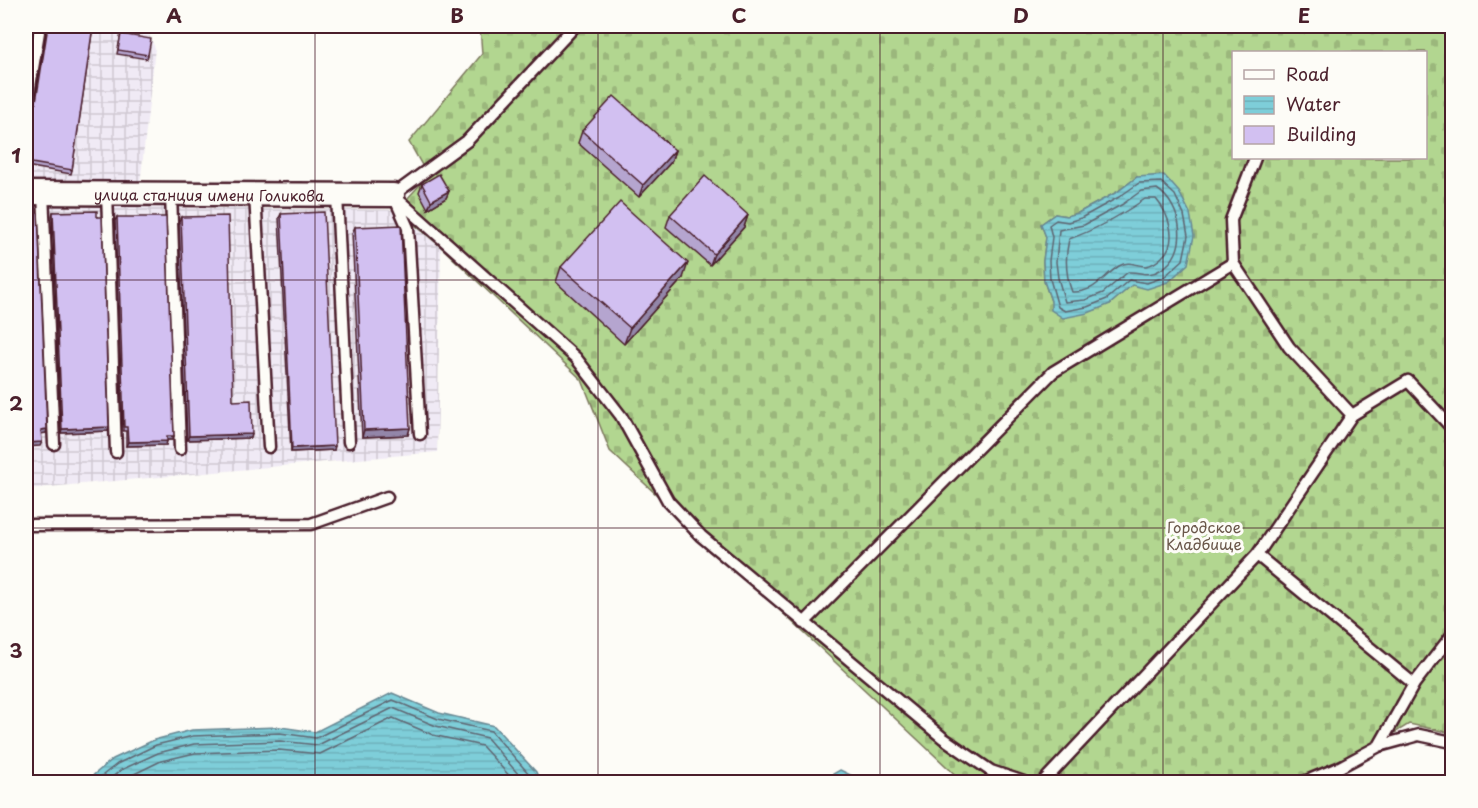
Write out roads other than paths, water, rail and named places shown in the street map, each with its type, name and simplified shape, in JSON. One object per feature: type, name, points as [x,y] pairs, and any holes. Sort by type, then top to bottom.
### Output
[{"type":"street","name":"улица станция имени Голикова","points":[[34,193],[393,195]]},
{"type":"lane","points":[[26,111],[40,26]]},
{"type":"lane","points":[[393,195],[467,141],[575,26]]},
{"type":"lane","points":[[1255,159],[1232,220],[1233,263],[1288,347],[1352,415]]},
{"type":"lane","points":[[34,193],[54,444]]},
{"type":"lane","points":[[107,194],[116,452]]},
{"type":"lane","points":[[171,194],[180,448]]},
{"type":"lane","points":[[255,194],[269,447]]},
{"type":"lane","points":[[337,195],[349,442]]},
{"type":"lane","points":[[393,195],[408,228],[420,434]]},
{"type":"lane","points":[[393,195],[576,358],[621,416],[668,501],[701,536],[943,738],[991,771],[1024,783]]},
{"type":"lane","points":[[804,622],[1053,372],[1233,263]]},
{"type":"lane","points":[[1043,783],[1257,555],[1352,415],[1408,381],[1452,428]]},
{"type":"lane","points":[[26,525],[311,524],[387,497]]},
{"type":"lane","points":[[1257,555],[1414,684]]},
{"type":"lane","points":[[1379,746],[1414,684],[1452,635]]},
{"type":"lane","points":[[1304,783],[1379,746],[1419,735],[1452,742]]},
{"type":"water","points":[[1164,175],[1179,192],[1190,213],[1194,236],[1188,264],[1168,282],[1147,289],[1132,285],[1110,304],[1088,313],[1063,318],[1051,310],[1051,301],[1044,281],[1043,261],[1046,237],[1041,224],[1055,214],[1067,216],[1078,213],[1117,192],[1137,177]]},
{"type":"water","points":[[392,693],[439,713],[494,726],[536,772],[540,782],[85,782],[113,759],[154,740],[192,730],[280,727],[315,732]]},
{"type":"water","points":[[840,770],[861,780],[863,782],[819,782]]},
{"type":"park label","name":"Городское Кладбище","points":[[1204,534]]}]
